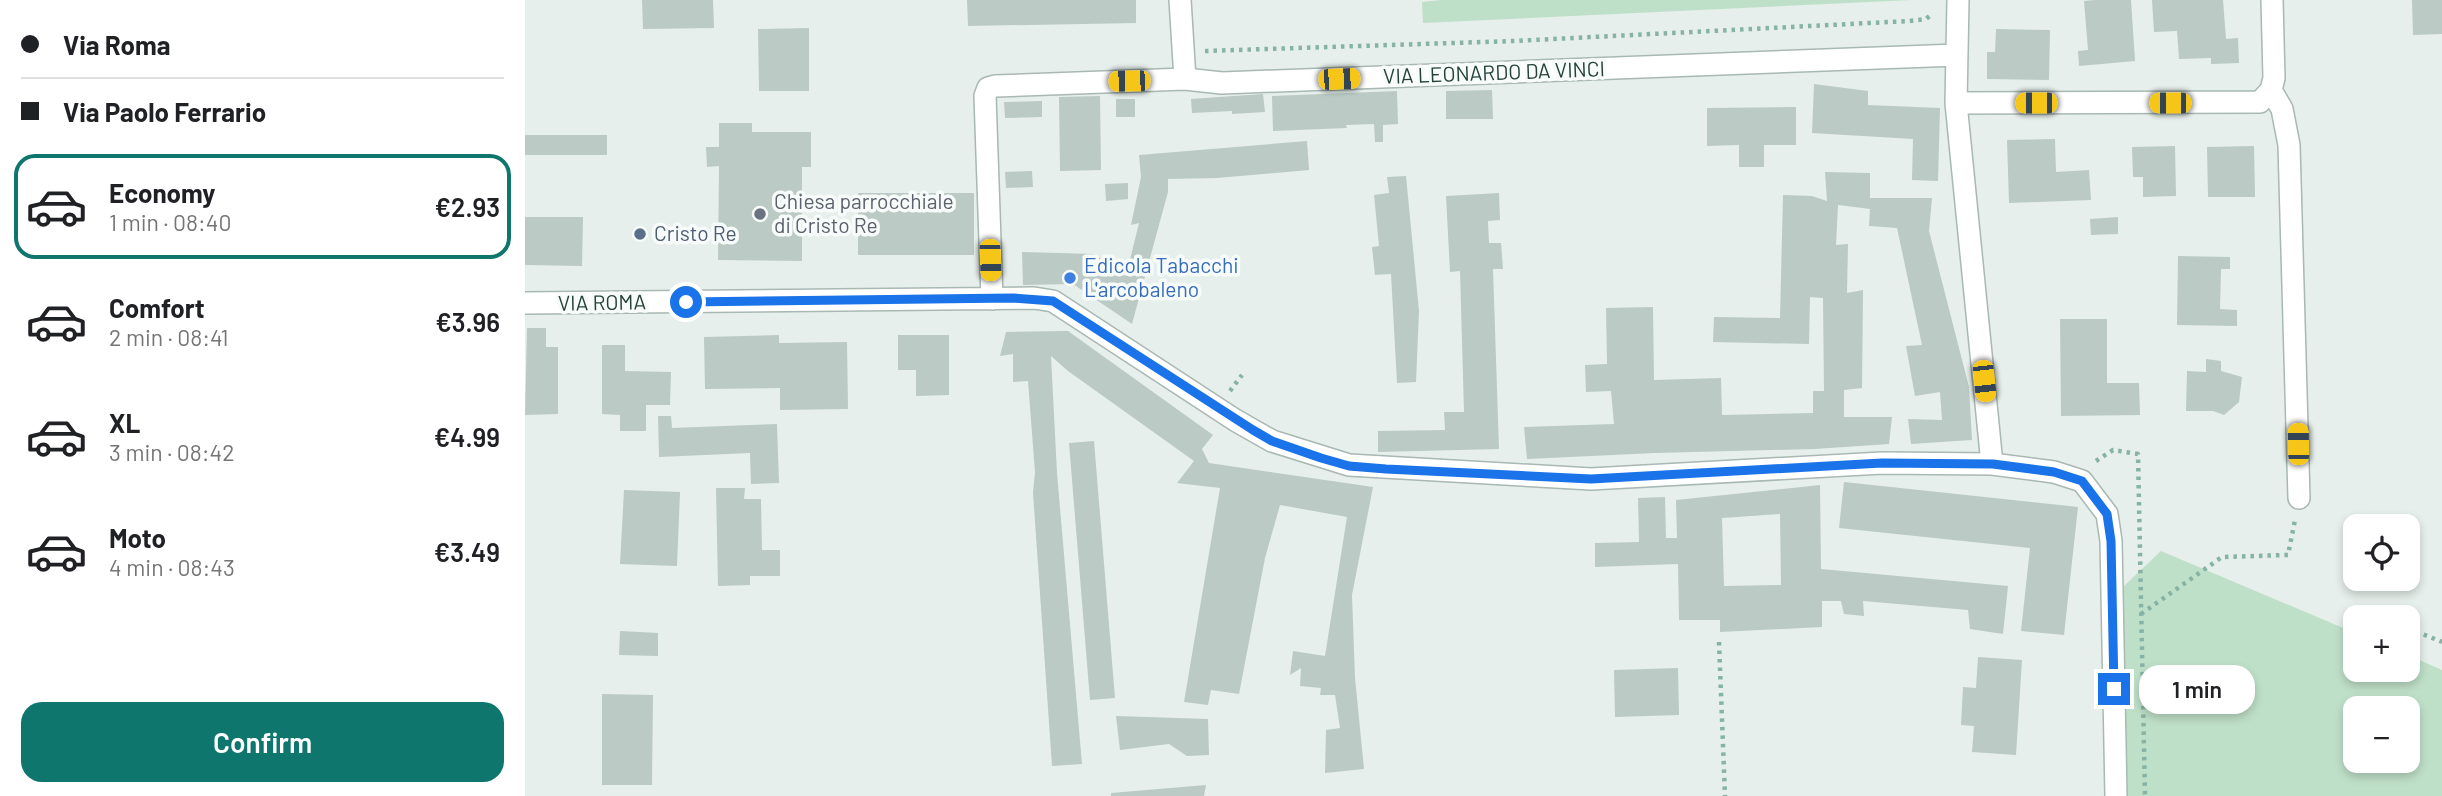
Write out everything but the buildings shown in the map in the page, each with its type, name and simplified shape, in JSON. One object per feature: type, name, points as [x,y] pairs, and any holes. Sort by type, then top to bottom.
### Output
[{"type":"street","points":[[1180,0],[1185,79]]},
{"type":"street","points":[[1958,0],[1956,103],[1993,464]]},
{"type":"street","points":[[1956,103],[2260,102],[2271,90],[2274,78],[2272,0]]},
{"type":"street","name":"VIA LEONARDO DA VINCI","points":[[992,299],[985,96],[988,88],[995,86],[1185,79],[1222,83],[1957,55]]},
{"type":"street","points":[[2271,90],[2282,109],[2289,145],[2299,498]]},
{"type":"street","name":"VIA ROMA","points":[[525,303],[1034,298],[1053,301],[1272,441],[1349,466],[1591,479],[1882,463],[1993,464],[2054,472],[2082,481],[2107,514],[2111,541],[2116,796]]},
{"type":"path","points":[[1183,51],[1514,41],[1909,21],[1926,19],[1935,8]]},
{"type":"path","points":[[2140,615],[2222,557],[2288,555],[2299,498]]},
{"type":"path","points":[[2420,633],[2442,642]]},
{"type":"path","points":[[1719,642],[1725,796]]},
{"type":"green space","points":[[1912,0],[1423,23],[1422,2]]},
{"type":"green space","points":[[2161,551],[2343,628],[2343,682],[2420,682],[2420,660],[2442,670],[2442,796],[2117,796],[2115,767],[2124,586]]},
{"type":"place","name":"Chiesa parrocchiale di Cristo Re","points":[[760,214]]},
{"type":"place","name":"Cristo Re","points":[[640,234]]},
{"type":"place","name":"Edicola Tabacchi L'arcobaleno","points":[[1070,278]]},
{"type":"route","points":[[686,302],[1013,298],[1053,301],[1235,420],[1272,441],[1349,466],[1591,479],[1882,463],[1993,464],[2054,472],[2082,481],[2107,514],[2111,541],[2114,689]]}]
